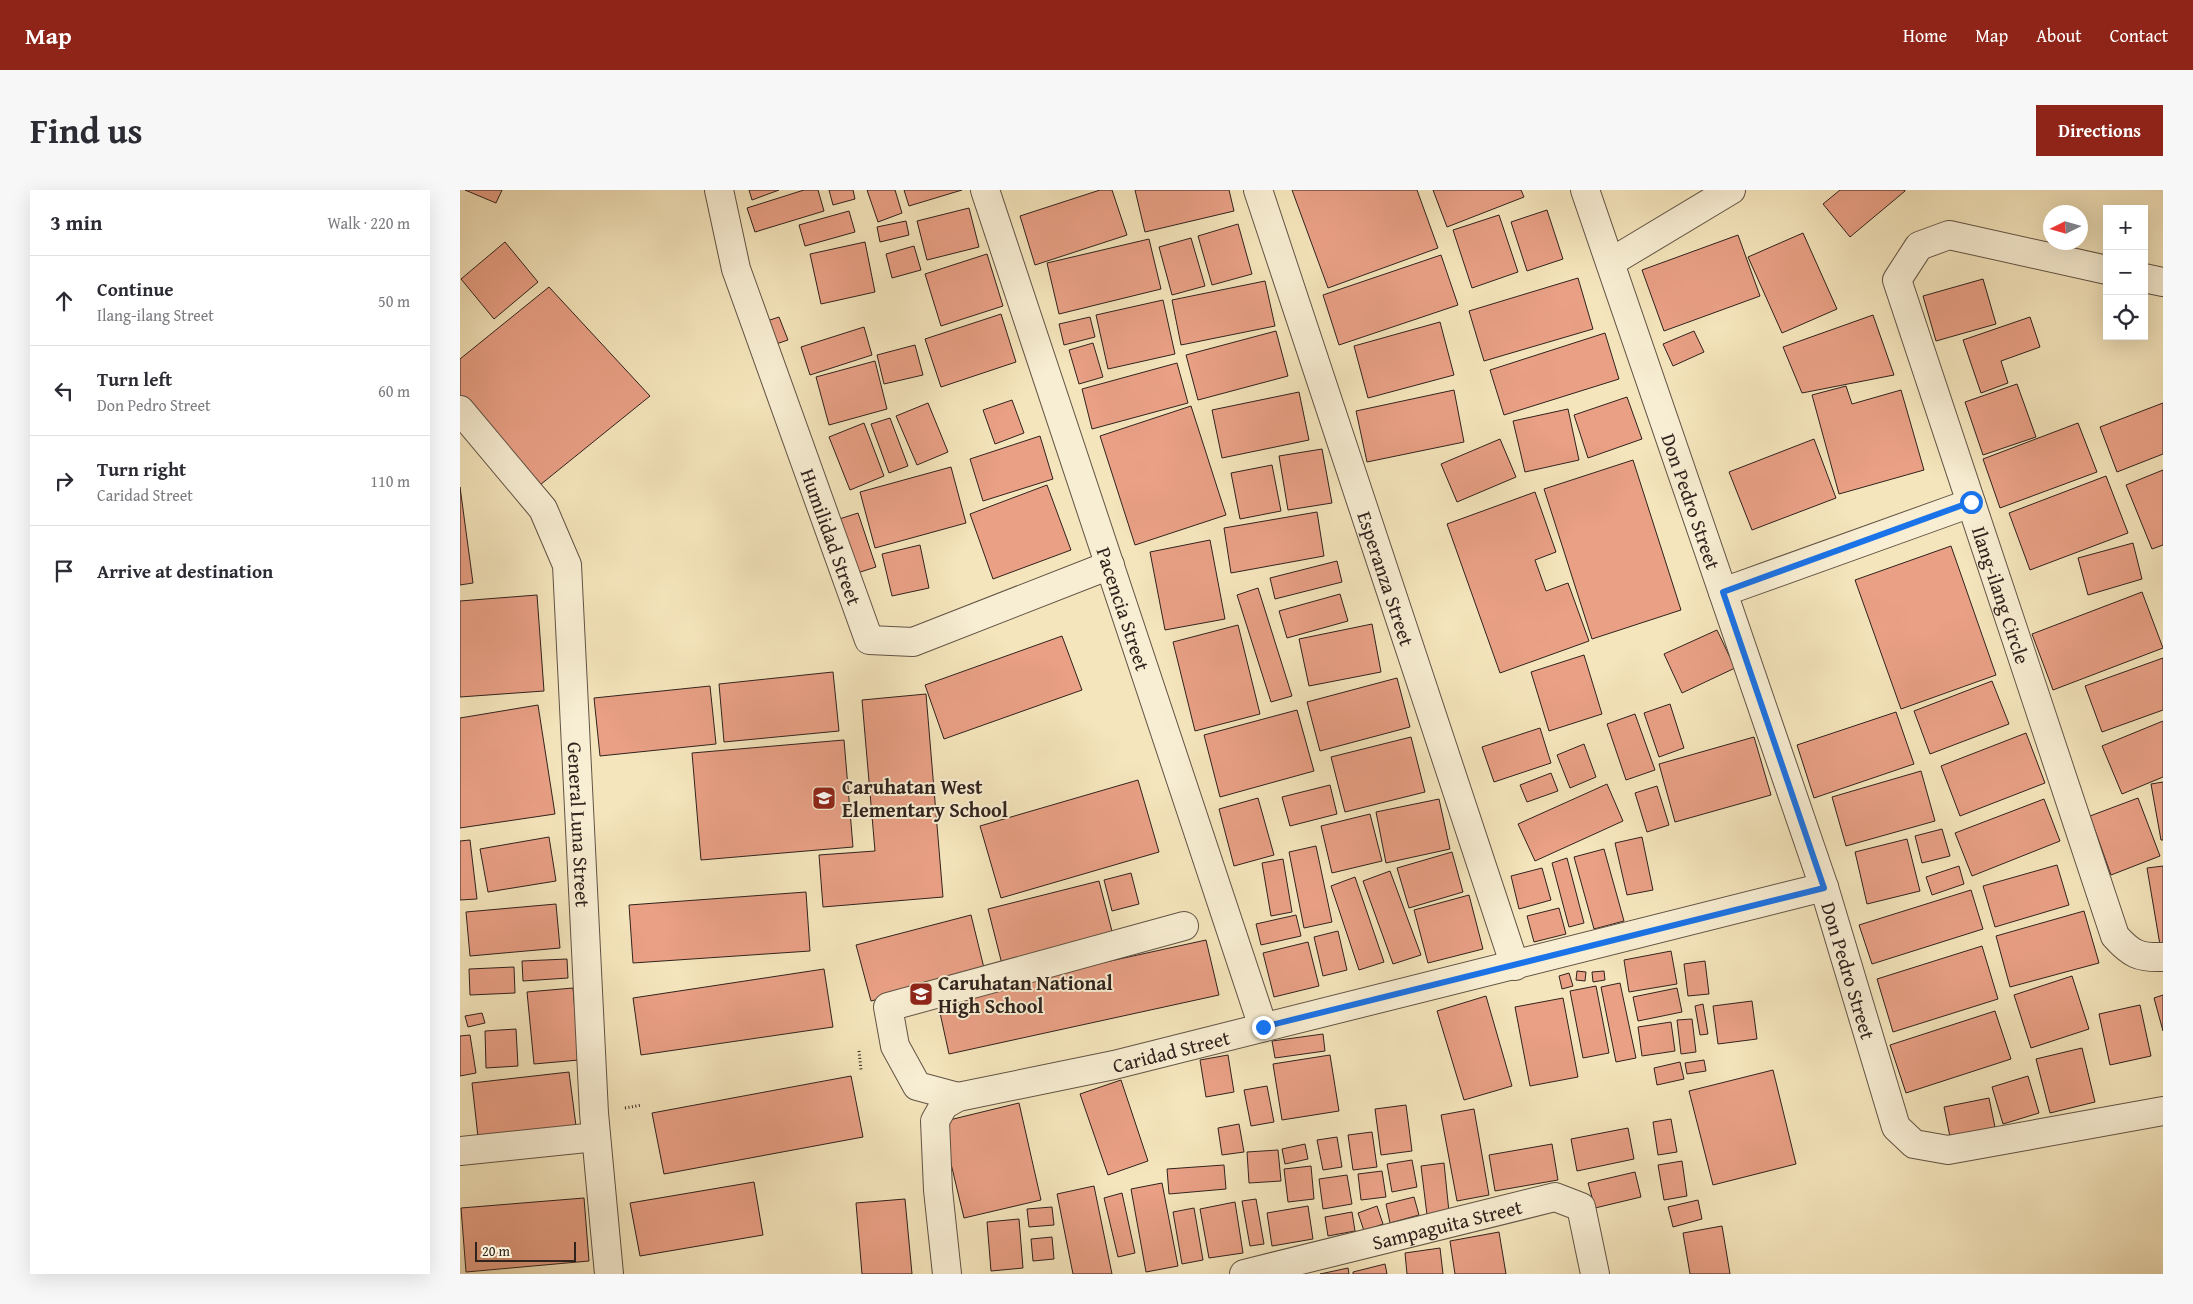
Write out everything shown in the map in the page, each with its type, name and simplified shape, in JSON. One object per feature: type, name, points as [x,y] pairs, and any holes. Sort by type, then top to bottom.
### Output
[{"type":"street","name":"Humilidad Street","points":[[719,190],[736,269],[869,640],[913,642],[1110,565]]},
{"type":"street","name":"Pacencia Street","points":[[985,190],[1263,1027]]},
{"type":"street","name":"Esperanza Street","points":[[1258,190],[1515,966]]},
{"type":"street","name":"Don Pedro Street","points":[[1585,190],[1824,888],[1896,1127],[1914,1144],[1948,1150],[2163,1111]]},
{"type":"street","points":[[1611,262],[1717,193]]},
{"type":"street","name":"Ilang-ilang Circle","points":[[2103,269],[1950,235],[1919,246],[1897,280],[2115,936],[2127,949],[2146,958],[2163,957]]},
{"type":"street","points":[[2148,279],[2163,282]]},
{"type":"street","name":"General Luna Street","points":[[460,410],[543,508],[567,565],[596,1137],[609,1274]]},
{"type":"street","points":[[1723,592],[1971,502]]},
{"type":"street","name":"Caridad Street","points":[[946,1274],[938,1190],[935,1121],[944,1106],[958,1097],[1114,1065],[1824,888]]},
{"type":"street","points":[[958,1097],[917,1086],[895,1046],[888,1007],[1184,926]]},
{"type":"street","points":[[460,1151],[596,1137]]},
{"type":"street","name":"Sampaguita Street","points":[[1244,1274],[1555,1197],[1581,1207],[1595,1274]]},
{"type":"path","points":[[859,1051],[861,1070]]},
{"type":"path","points":[[627,1107],[642,1105]]},
{"type":"building","points":[[465,190],[502,190],[496,203]]},
{"type":"building","points":[[749,190],[779,190],[752,200]]},
{"type":"building","points":[[804,190],[818,190],[824,211],[755,232],[747,208]]},
{"type":"building","points":[[829,190],[853,190],[855,199],[833,205]]},
{"type":"building","points":[[867,190],[895,190],[902,213],[878,222]]},
{"type":"building","points":[[904,190],[962,190],[909,206]]},
{"type":"building","points":[[1100,190],[1112,190],[1127,235],[1035,265],[1020,216]]},
{"type":"building","points":[[1135,190],[1229,190],[1234,211],[1145,232]]},
{"type":"building","points":[[1292,190],[1417,190],[1438,248],[1328,288]]},
{"type":"building","points":[[1433,190],[1521,190],[1524,197],[1447,227]]},
{"type":"building","points":[[1840,190],[1905,191],[1850,237],[1823,204]]},
{"type":"building","points":[[969,208],[979,247],[927,260],[917,221]]},
{"type":"building","points":[[1547,210],[1563,259],[1527,271],[1511,222]]},
{"type":"building","points":[[849,211],[855,232],[805,246],[799,225]]},
{"type":"building","points":[[1499,215],[1518,272],[1472,288],[1453,230]]},
{"type":"building","points":[[906,221],[909,235],[880,242],[877,227]]},
{"type":"building","points":[[1238,224],[1252,274],[1212,285],[1198,236]]},
{"type":"building","points":[[1803,233],[1837,309],[1782,333],[1748,257]]},
{"type":"building","points":[[1738,235],[1760,296],[1664,331],[1642,270]]},
{"type":"building","points":[[1191,238],[1205,286],[1172,295],[1159,247]]},
{"type":"building","points":[[1149,239],[1161,289],[1059,314],[1047,263]]},
{"type":"building","points":[[505,242],[538,282],[494,319],[461,279]]},
{"type":"building","points":[[865,242],[875,292],[821,304],[810,254]]},
{"type":"building","points":[[914,246],[921,270],[892,278],[886,254]]},
{"type":"building","points":[[987,254],[1003,306],[941,326],[925,274]]},
{"type":"building","points":[[1441,255],[1458,305],[1339,345],[1323,295]]},
{"type":"building","points":[[1578,278],[1593,329],[1484,361],[1469,311]]},
{"type":"building","points":[[1983,279],[1996,324],[1936,341],[1923,296]]},
{"type":"building","points":[[1265,281],[1275,326],[1181,345],[1172,300]]},
{"type":"building","points":[[549,287],[650,396],[535,489],[460,398],[460,359]]},
{"type":"building","points":[[1163,300],[1175,354],[1108,369],[1096,315]]},
{"type":"building","points":[[1001,314],[1016,362],[941,387],[925,339]]},
{"type":"building","points":[[1873,315],[1894,375],[1802,393],[1783,347]]},
{"type":"building","points":[[779,317],[788,340],[773,345],[764,322]]},
{"type":"building","points":[[1090,317],[1095,337],[1064,345],[1059,324]]},
{"type":"building","points":[[2030,317],[2040,347],[2001,361],[2008,383],[1981,393],[1963,340]]},
{"type":"building","points":[[1440,322],[1454,375],[1368,398],[1354,346]]},
{"type":"building","points":[[864,327],[872,355],[810,375],[801,347]]},
{"type":"building","points":[[1276,331],[1288,376],[1198,400],[1186,355]]},
{"type":"building","points":[[1694,331],[1704,352],[1673,366],[1663,344]]},
{"type":"building","points":[[1605,333],[1619,379],[1504,415],[1490,370]]},
{"type":"building","points":[[1093,343],[1103,377],[1079,384],[1069,350]]},
{"type":"building","points":[[915,345],[923,375],[884,384],[877,355]]},
{"type":"building","points":[[875,361],[887,409],[829,425],[816,377]]},
{"type":"building","points":[[1177,363],[1188,403],[1092,429],[1082,389]]},
{"type":"building","points":[[2017,384],[2036,437],[1983,455],[1965,402]]},
{"type":"building","points":[[1846,386],[1852,404],[1901,390],[1924,470],[1839,494],[1812,395]]},
{"type":"building","points":[[1454,390],[1464,442],[1367,462],[1356,411]]},
{"type":"building","points":[[1299,392],[1309,440],[1222,458],[1212,410]]},
{"type":"building","points":[[1627,397],[1642,439],[1588,458],[1574,415]]},
{"type":"building","points":[[1012,400],[1024,433],[995,444],[983,410]]},
{"type":"building","points":[[928,403],[948,452],[917,465],[896,416]]},
{"type":"building","points":[[2163,403],[2163,454],[2117,472],[2100,427]]},
{"type":"building","points":[[1191,406],[1226,515],[1135,545],[1100,436]]},
{"type":"building","points":[[1568,409],[1579,460],[1525,472],[1513,421]]},
{"type":"building","points":[[890,418],[908,466],[889,473],[871,424]]},
{"type":"building","points":[[864,423],[884,476],[850,490],[829,437]]},
{"type":"building","points":[[2078,423],[2097,472],[2000,508],[1983,459]]},
{"type":"building","points":[[1040,436],[1053,479],[983,501],[970,459]]},
{"type":"building","points":[[1500,439],[1516,477],[1457,502],[1441,464]]},
{"type":"building","points":[[1814,439],[1836,498],[1752,530],[1729,472]]},
{"type":"building","points":[[1322,449],[1332,503],[1288,510],[1279,456]]},
{"type":"building","points":[[1633,460],[1681,610],[1592,639],[1544,489]]},
{"type":"building","points":[[1272,465],[1281,511],[1240,519],[1231,473]]},
{"type":"building","points":[[951,467],[966,523],[875,548],[860,492]]},
{"type":"building","points":[[2163,470],[2163,545],[2152,549],[2126,485]]},
{"type":"building","points":[[2106,476],[2128,533],[2030,570],[2009,513]]},
{"type":"building","points":[[1047,485],[1071,550],[993,579],[970,514]]},
{"type":"building","points":[[460,487],[473,583],[460,585]]},
{"type":"building","points":[[1535,492],[1556,552],[1535,560],[1546,591],[1568,583],[1589,641],[1500,673],[1447,524]]},
{"type":"building","points":[[1317,512],[1324,556],[1231,573],[1224,528]]},
{"type":"building","points":[[858,513],[876,567],[851,575],[833,521]]},
{"type":"building","points":[[1210,540],[1225,619],[1165,630],[1150,552]]},
{"type":"building","points":[[2133,543],[2142,579],[2088,595],[2078,558]]},
{"type":"building","points":[[920,545],[929,588],[892,596],[882,554]]},
{"type":"building","points":[[1951,546],[1996,675],[1901,709],[1855,580]]},
{"type":"building","points":[[1337,561],[1342,582],[1275,599],[1270,578]]},
{"type":"building","points":[[1258,588],[1292,696],[1271,702],[1237,595]]},
{"type":"building","points":[[2142,592],[2163,648],[2053,690],[2032,634]]},
{"type":"building","points":[[1340,594],[1348,621],[1287,638],[1279,611]]},
{"type":"building","points":[[537,595],[544,691],[460,697],[460,601]]},
{"type":"building","points":[[1372,624],[1381,672],[1309,686],[1299,639]]},
{"type":"building","points":[[1238,625],[1260,714],[1195,731],[1173,642]]},
{"type":"building","points":[[1717,630],[1735,668],[1682,693],[1664,654]]},
{"type":"building","points":[[1062,636],[1082,690],[944,739],[925,685]]},
{"type":"building","points":[[1584,655],[1602,714],[1549,731],[1531,672]]},
{"type":"building","points":[[2163,658],[2163,710],[2102,732],[2085,686]]},
{"type":"building","points":[[833,672],[839,731],[724,742],[719,684]]},
{"type":"building","points":[[1397,678],[1410,727],[1320,751],[1307,702]]},
{"type":"building","points":[[1992,681],[2009,724],[1930,754],[1914,711]]},
{"type":"building","points":[[710,686],[716,744],[600,756],[594,698]]},
{"type":"building","points":[[926,694],[943,897],[823,907],[819,855],[875,851],[862,700]]},
{"type":"building","points":[[1670,704],[1684,748],[1659,757],[1644,713]]},
{"type":"building","points":[[538,705],[555,814],[460,828],[460,718]]},
{"type":"building","points":[[1297,710],[1314,771],[1220,797],[1204,735]]},
{"type":"building","points":[[1896,712],[1914,764],[1814,798],[1797,745]]},
{"type":"building","points":[[1635,714],[1655,770],[1626,780],[1607,724]]},
{"type":"building","points":[[2163,721],[2163,777],[2122,794],[2102,746]]},
{"type":"building","points":[[1540,728],[1551,763],[1494,782],[1482,747]]},
{"type":"building","points":[[2026,733],[2045,783],[1960,816],[1941,766]]},
{"type":"building","points":[[1411,737],[1425,792],[1345,812],[1331,757]]},
{"type":"building","points":[[1754,737],[1771,795],[1675,822],[1659,764]]},
{"type":"building","points":[[844,740],[853,847],[701,860],[692,753]]},
{"type":"building","points":[[1584,744],[1596,777],[1570,788],[1557,755]]},
{"type":"building","points":[[1921,771],[1935,821],[1846,846],[1832,797]]},
{"type":"building","points":[[1551,773],[1558,791],[1527,802],[1520,785]]},
{"type":"building","points":[[1138,780],[1159,852],[1001,898],[980,826]]},
{"type":"building","points":[[2163,782],[2163,840],[2161,840],[2151,784]]},
{"type":"building","points":[[1607,784],[1623,821],[1535,861],[1518,824]]},
{"type":"building","points":[[1330,785],[1337,814],[1290,826],[1282,797]]},
{"type":"building","points":[[1657,786],[1669,825],[1647,832],[1635,793]]},
{"type":"building","points":[[1258,798],[1274,855],[1234,866],[1219,809]]},
{"type":"building","points":[[2138,798],[2160,856],[2111,875],[2090,816]]},
{"type":"building","points":[[1439,799],[1450,849],[1386,863],[1376,812]]},
{"type":"building","points":[[2044,799],[2060,841],[1972,876],[1955,833]]},
{"type":"building","points":[[1370,814],[1382,861],[1332,873],[1321,826]]},
{"type":"building","points":[[1942,829],[1950,856],[1922,863],[1915,836]]},
{"type":"building","points":[[549,837],[556,881],[488,892],[480,849]]},
{"type":"building","points":[[1642,837],[1653,890],[1627,895],[1615,843]]},
{"type":"building","points":[[1907,839],[1920,891],[1867,904],[1855,852]]},
{"type":"building","points":[[470,840],[477,899],[460,900],[460,841]]},
{"type":"building","points":[[1316,846],[1332,922],[1304,928],[1289,852]]},
{"type":"building","points":[[1604,849],[1624,921],[1594,929],[1574,857]]},
{"type":"building","points":[[1452,852],[1463,892],[1409,908],[1397,868]]},
{"type":"building","points":[[1567,858],[1584,923],[1569,927],[1552,863]]},
{"type":"building","points":[[1283,859],[1292,912],[1271,916],[1262,863]]},
{"type":"building","points":[[2057,865],[2069,905],[1995,927],[1983,886]]},
{"type":"building","points":[[1959,866],[1964,884],[1932,895],[1926,877]]},
{"type":"building","points":[[2163,866],[2163,945],[2160,945],[2147,868]]},
{"type":"building","points":[[1542,868],[1551,900],[1519,909],[1511,876]]},
{"type":"building","points":[[1390,871],[1421,955],[1393,964],[1363,881]]},
{"type":"building","points":[[1131,873],[1139,904],[1112,911],[1104,880]]},
{"type":"building","points":[[1355,877],[1384,962],[1359,970],[1331,886]]},
{"type":"building","points":[[1099,881],[1114,939],[1003,968],[988,909]]},
{"type":"building","points":[[1971,890],[1983,929],[1872,964],[1859,925]]},
{"type":"building","points":[[806,892],[810,951],[633,963],[629,905]]},
{"type":"building","points":[[1469,895],[1483,949],[1428,963],[1414,910]]},
{"type":"building","points":[[556,904],[560,948],[470,956],[466,912]]},
{"type":"building","points":[[1559,908],[1566,934],[1534,942],[1527,916]]},
{"type":"building","points":[[2084,911],[2099,963],[2010,987],[1996,936]]},
{"type":"building","points":[[971,915],[985,972],[871,1001],[856,945]]},
{"type":"building","points":[[1296,915],[1301,936],[1261,945],[1256,924]]},
{"type":"building","points":[[1338,931],[1347,970],[1323,976],[1314,937]]},
{"type":"building","points":[[1206,940],[1219,995],[949,1054],[937,999]]},
{"type":"building","points":[[1308,942],[1319,986],[1274,997],[1263,953]]},
{"type":"building","points":[[1982,946],[1998,999],[1893,1032],[1877,979]]},
{"type":"building","points":[[1671,951],[1677,984],[1629,992],[1624,960]]},
{"type":"building","points":[[567,959],[568,978],[523,981],[522,961]]},
{"type":"building","points":[[1705,961],[1709,994],[1688,996],[1684,964]]},
{"type":"building","points":[[514,967],[515,993],[470,995],[469,969]]},
{"type":"building","points":[[824,969],[833,1027],[641,1055],[633,998]]},
{"type":"building","points":[[1577,971],[1586,972],[1585,981],[1576,980]]},
{"type":"building","points":[[1604,971],[1605,980],[1593,982],[1592,972]]},
{"type":"building","points":[[1569,973],[1573,986],[1562,989],[1559,976]]},
{"type":"building","points":[[2072,976],[2089,1029],[2031,1048],[2014,995]]},
{"type":"building","points":[[1620,983],[1636,1058],[1616,1062],[1601,987]]},
{"type":"building","points":[[1596,986],[1609,1053],[1583,1058],[1570,991]]},
{"type":"building","points":[[573,988],[579,1060],[534,1064],[527,992]]},
{"type":"building","points":[[1677,988],[1682,1012],[1638,1021],[1633,997]]},
{"type":"building","points":[[2163,995],[2163,1031],[2154,998]]},
{"type":"building","points":[[1486,996],[1512,1086],[1464,1100],[1437,1011]]},
{"type":"building","points":[[1563,998],[1578,1077],[1530,1086],[1515,1007]]},
{"type":"building","points":[[1752,1001],[1757,1039],[1718,1044],[1713,1006]]},
{"type":"building","points":[[1703,1004],[1708,1034],[1700,1035],[1695,1006]]},
{"type":"building","points":[[2140,1005],[2151,1056],[2110,1065],[2099,1014]]},
{"type":"building","points":[[1995,1011],[2011,1059],[1906,1093],[1890,1045]]},
{"type":"building","points":[[482,1013],[485,1023],[468,1027],[465,1016]]},
{"type":"building","points":[[1692,1019],[1696,1052],[1681,1054],[1677,1020]]},
{"type":"building","points":[[1671,1022],[1675,1051],[1642,1056],[1638,1027]]},
{"type":"building","points":[[516,1029],[518,1066],[486,1068],[485,1031]]},
{"type":"building","points":[[1323,1034],[1325,1051],[1275,1058],[1272,1041]]},
{"type":"building","points":[[470,1035],[476,1073],[460,1076],[460,1036]]},
{"type":"building","points":[[2082,1048],[2095,1102],[2050,1113],[2036,1059]]},
{"type":"building","points":[[1228,1055],[1234,1092],[1206,1097],[1200,1060]]},
{"type":"building","points":[[1330,1055],[1339,1111],[1282,1120],[1273,1064]]},
{"type":"building","points":[[1704,1060],[1706,1071],[1687,1074],[1685,1063]]},
{"type":"building","points":[[1680,1062],[1684,1079],[1657,1085],[1654,1068]]},
{"type":"building","points":[[1773,1070],[1796,1164],[1713,1185],[1689,1091]]},
{"type":"building","points":[[569,1072],[576,1126],[478,1137],[472,1083]]},
{"type":"building","points":[[851,1076],[863,1137],[664,1174],[652,1113]]},
{"type":"building","points":[[2028,1076],[2039,1113],[2003,1124],[1992,1087]]},
{"type":"building","points":[[1121,1080],[1148,1161],[1108,1175],[1080,1094]]},
{"type":"building","points":[[1267,1086],[1274,1122],[1251,1126],[1244,1090]]},
{"type":"building","points":[[1989,1098],[1995,1127],[1950,1137],[1944,1107]]},
{"type":"building","points":[[1019,1103],[1041,1200],[964,1218],[941,1122]]},
{"type":"building","points":[[1406,1105],[1412,1151],[1381,1155],[1375,1109]]},
{"type":"building","points":[[1474,1109],[1489,1195],[1457,1201],[1441,1115]]},
{"type":"building","points":[[1671,1119],[1677,1152],[1658,1155],[1653,1122]]},
{"type":"building","points":[[1239,1124],[1244,1152],[1222,1155],[1218,1128]]},
{"type":"building","points":[[1628,1128],[1634,1159],[1577,1171],[1571,1139]]},
{"type":"building","points":[[1372,1132],[1377,1167],[1353,1170],[1348,1135]]},
{"type":"building","points":[[1337,1137],[1342,1167],[1323,1170],[1317,1140]]},
{"type":"building","points":[[1305,1144],[1308,1159],[1285,1164],[1282,1149]]},
{"type":"building","points":[[1552,1144],[1558,1180],[1495,1191],[1489,1155]]},
{"type":"building","points":[[1278,1150],[1281,1181],[1249,1183],[1247,1152]]},
{"type":"building","points":[[1412,1160],[1417,1187],[1392,1192],[1387,1164]]},
{"type":"building","points":[[1682,1161],[1687,1196],[1664,1200],[1658,1165]]},
{"type":"building","points":[[1444,1163],[1449,1212],[1427,1215],[1421,1166]]},
{"type":"building","points":[[1224,1165],[1226,1189],[1169,1194],[1167,1169]]},
{"type":"building","points":[[1311,1166],[1314,1199],[1288,1202],[1284,1169]]},
{"type":"building","points":[[1382,1171],[1386,1197],[1361,1200],[1358,1174]]},
{"type":"building","points":[[1635,1172],[1641,1197],[1595,1208],[1588,1183]]},
{"type":"building","points":[[1347,1175],[1352,1204],[1323,1209],[1319,1179]]},
{"type":"building","points":[[754,1182],[763,1235],[640,1256],[630,1203]]},
{"type":"building","points":[[1162,1183],[1178,1266],[1146,1272],[1131,1189]]},
{"type":"building","points":[[1094,1186],[1112,1274],[1073,1274],[1057,1194]]},
{"type":"building","points":[[1122,1193],[1135,1253],[1118,1257],[1104,1198]]},
{"type":"building","points":[[1414,1197],[1419,1215],[1390,1223],[1386,1204]]},
{"type":"building","points":[[584,1198],[589,1261],[466,1272],[461,1208]]},
{"type":"building","points":[[905,1199],[912,1274],[862,1274],[856,1203]]},
{"type":"building","points":[[1256,1199],[1264,1244],[1250,1246],[1242,1201]]},
{"type":"building","points":[[1698,1200],[1702,1219],[1673,1227],[1668,1207]]},
{"type":"building","points":[[1235,1202],[1243,1253],[1209,1258],[1200,1209]]},
{"type":"building","points":[[1308,1206],[1313,1239],[1272,1246],[1267,1213]]},
{"type":"building","points":[[1377,1206],[1383,1224],[1364,1231],[1358,1213]]},
{"type":"building","points":[[1052,1207],[1054,1225],[1029,1227],[1027,1209]]},
{"type":"building","points":[[1194,1208],[1203,1260],[1182,1264],[1173,1212]]},
{"type":"building","points":[[1352,1212],[1355,1231],[1328,1236],[1325,1217]]},
{"type":"building","points":[[1019,1219],[1023,1268],[991,1271],[987,1222]]},
{"type":"building","points":[[1722,1226],[1730,1274],[1690,1274],[1683,1233]]},
{"type":"building","points":[[1499,1232],[1506,1274],[1455,1274],[1450,1241]]},
{"type":"building","points":[[1052,1237],[1054,1259],[1033,1261],[1031,1239]]},
{"type":"building","points":[[1440,1248],[1443,1274],[1407,1274],[1405,1253]]},
{"type":"building","points":[[1385,1264],[1387,1274],[1353,1274],[1353,1272]]},
{"type":"building","points":[[1348,1268],[1349,1274],[1320,1274]]},
{"type":"place","name":"Caruhatan West Elementary School","points":[[824,798]]},
{"type":"place","name":"Caruhatan National High School","points":[[921,994]]},
{"type":"route","points":[[1263,1027],[1824,888],[1723,592],[1971,502]]}]
